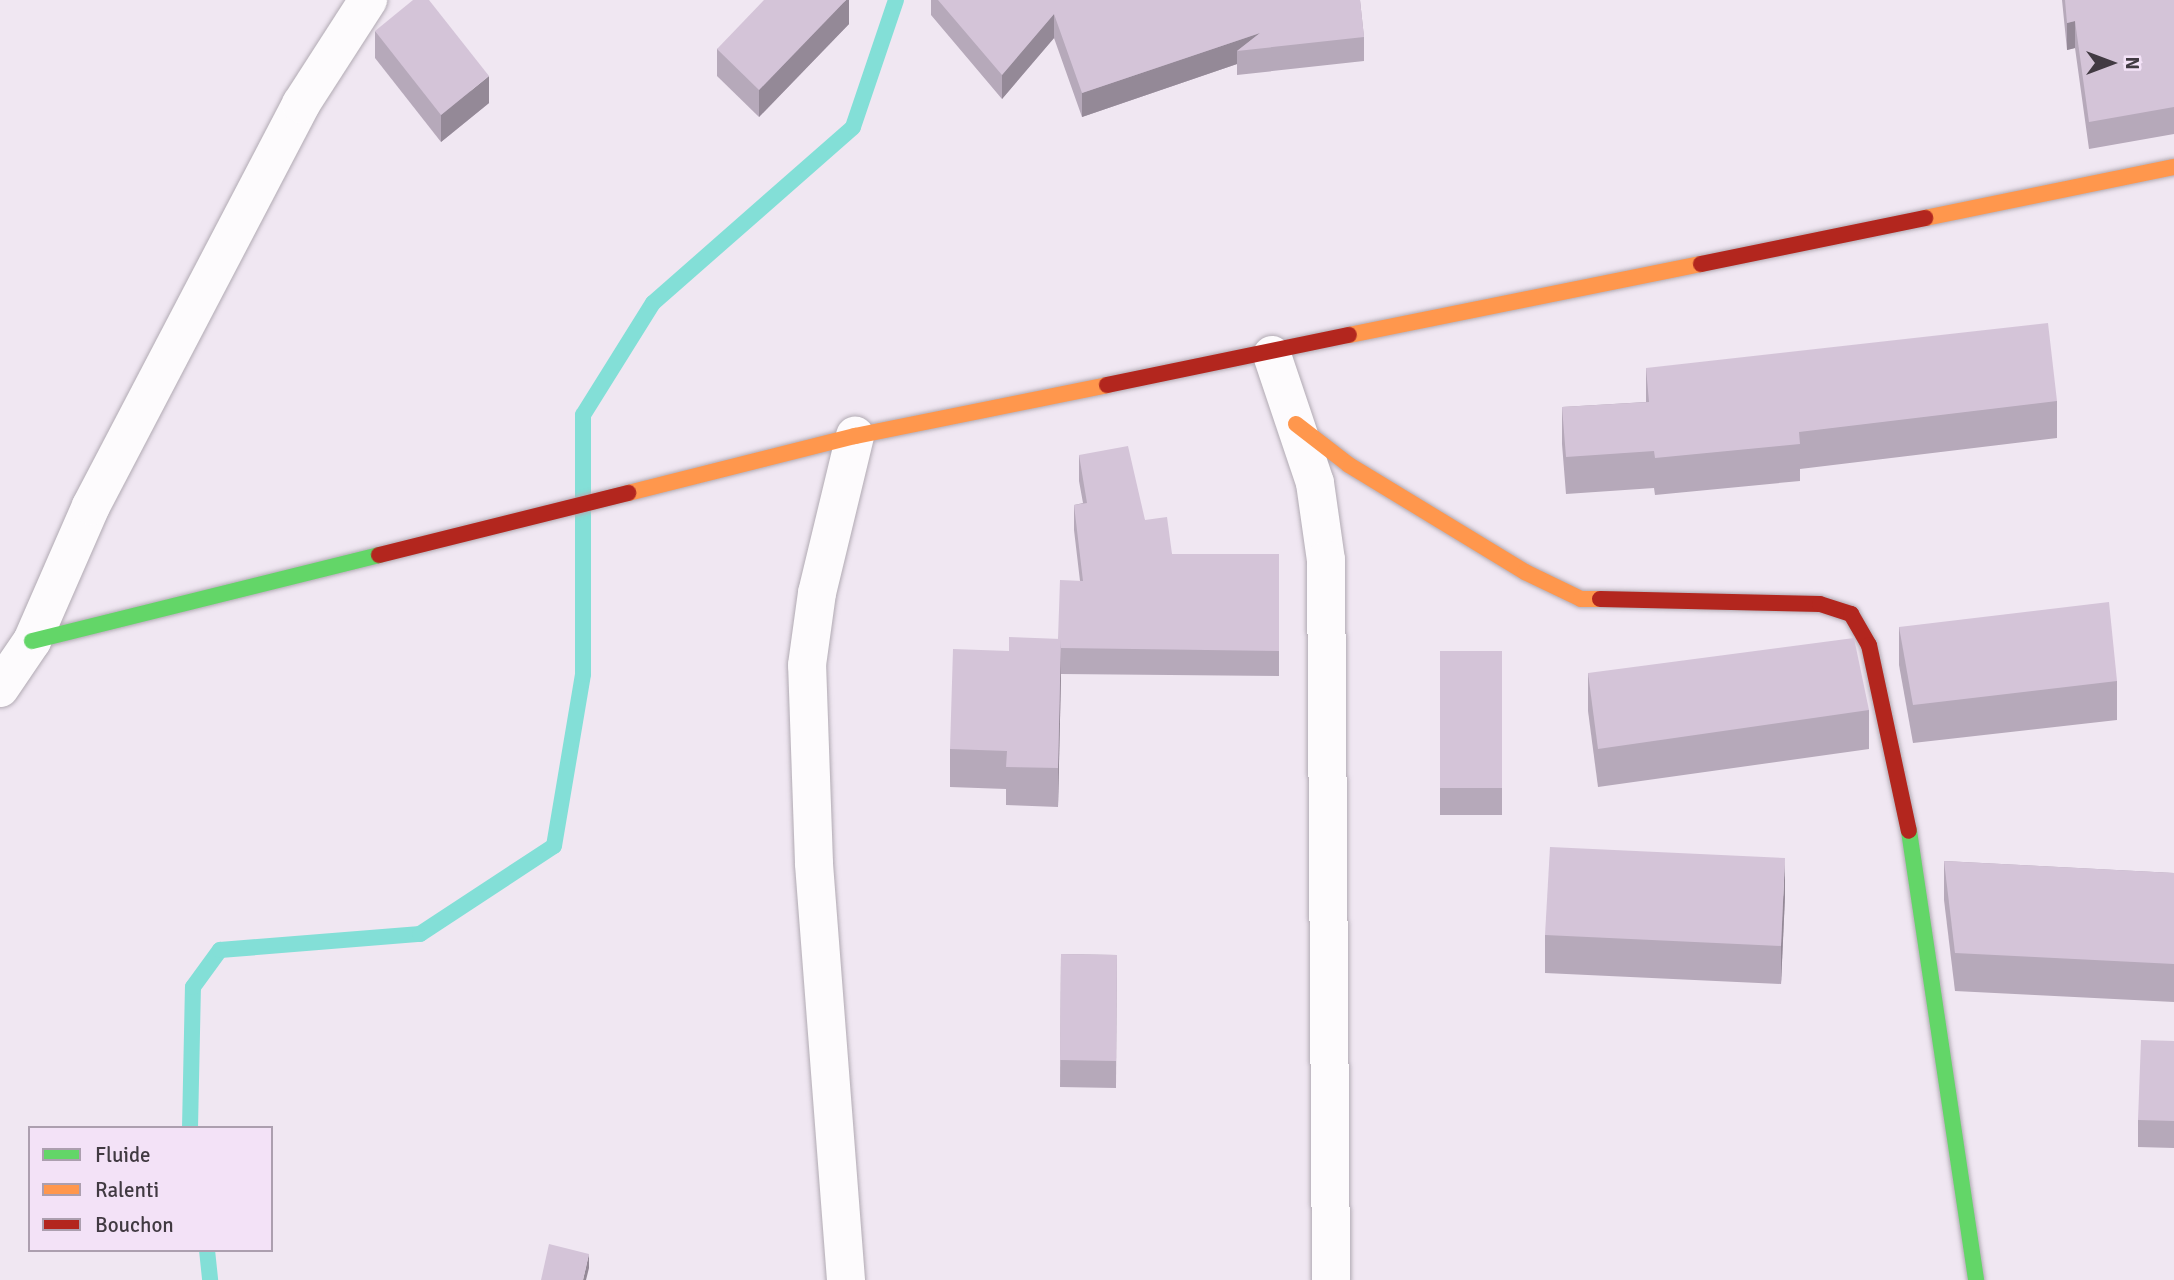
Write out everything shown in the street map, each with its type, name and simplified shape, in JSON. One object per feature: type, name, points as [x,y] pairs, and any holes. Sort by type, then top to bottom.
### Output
[{"type":"street","points":[[0,688],[32,641],[91,506],[301,104],[368,0]]},
{"type":"street","points":[[32,641],[855,436],[1272,355],[2174,167]]},
{"type":"street","points":[[1272,355],[1315,483],[1326,560],[1331,1280]]},
{"type":"street","points":[[1296,424],[1349,465],[1525,572],[1581,599],[1820,604],[1851,614],[1869,645],[1905,808],[1976,1280]]},
{"type":"street","points":[[846,1280],[815,877],[807,665],[819,582],[855,436]]},
{"type":"building","points":[[413,0],[429,0],[489,76],[441,115],[375,31]]},
{"type":"building","points":[[764,0],[846,0],[759,90],[717,49]]},
{"type":"building","points":[[938,0],[1360,0],[1364,37],[1237,51],[1260,33],[1082,93],[1054,14],[1002,75]]},
{"type":"building","points":[[2065,0],[2174,0],[2174,107],[2089,122],[2075,21],[2067,23]]},
{"type":"building","points":[[2048,323],[2057,401],[1799,432],[1800,444],[1655,458],[1654,451],[1566,457],[1562,407],[1649,402],[1646,368]]},
{"type":"building","points":[[1128,446],[1145,520],[1167,517],[1172,554],[1279,554],[1279,651],[1061,648],[1061,639],[1058,639],[1060,580],[1083,581],[1074,505],[1087,503],[1079,455]]},
{"type":"building","points":[[2109,602],[2117,681],[1913,705],[1899,627]]},
{"type":"building","points":[[1009,637],[1061,639],[1058,768],[1006,767],[1007,751],[950,749],[953,649],[1009,651]]},
{"type":"building","points":[[1854,638],[1869,710],[1598,749],[1588,673]]},
{"type":"building","points":[[1440,651],[1502,651],[1502,788],[1440,788]]},
{"type":"building","points":[[1550,847],[1785,858],[1781,946],[1545,935]]},
{"type":"building","points":[[1944,861],[2174,873],[2174,964],[1955,953]]},
{"type":"building","points":[[1061,954],[1117,955],[1116,1061],[1060,1060]]},
{"type":"building","points":[[2141,1040],[2174,1041],[2174,1121],[2138,1120]]},
{"type":"building","points":[[549,1244],[589,1254],[583,1280],[541,1280]]},
{"type":"waterway","points":[[190,1126],[193,987],[220,950],[420,934],[554,846],[583,674],[583,415],[653,303],[853,127],[896,0]]},
{"type":"waterway","points":[[207,1252],[210,1280]]},
{"type":"traffic: fast","points":[[32,641],[379,555]]},
{"type":"traffic: fast","points":[[1909,831],[1976,1280]]},
{"type":"traffic: slow","points":[[1925,218],[2174,167]]},
{"type":"traffic: slow","points":[[1349,335],[1701,264]]},
{"type":"traffic: slow","points":[[628,493],[855,436],[1107,385]]},
{"type":"traffic: slow","points":[[1296,424],[1349,465],[1525,572],[1581,599],[1600,599]]},
{"type":"traffic: jam","points":[[1701,264],[1925,218]]},
{"type":"traffic: jam","points":[[1107,385],[1349,335]]},
{"type":"traffic: jam","points":[[379,555],[628,493]]},
{"type":"traffic: jam","points":[[1600,599],[1820,604],[1851,614],[1869,645],[1909,831]]}]
